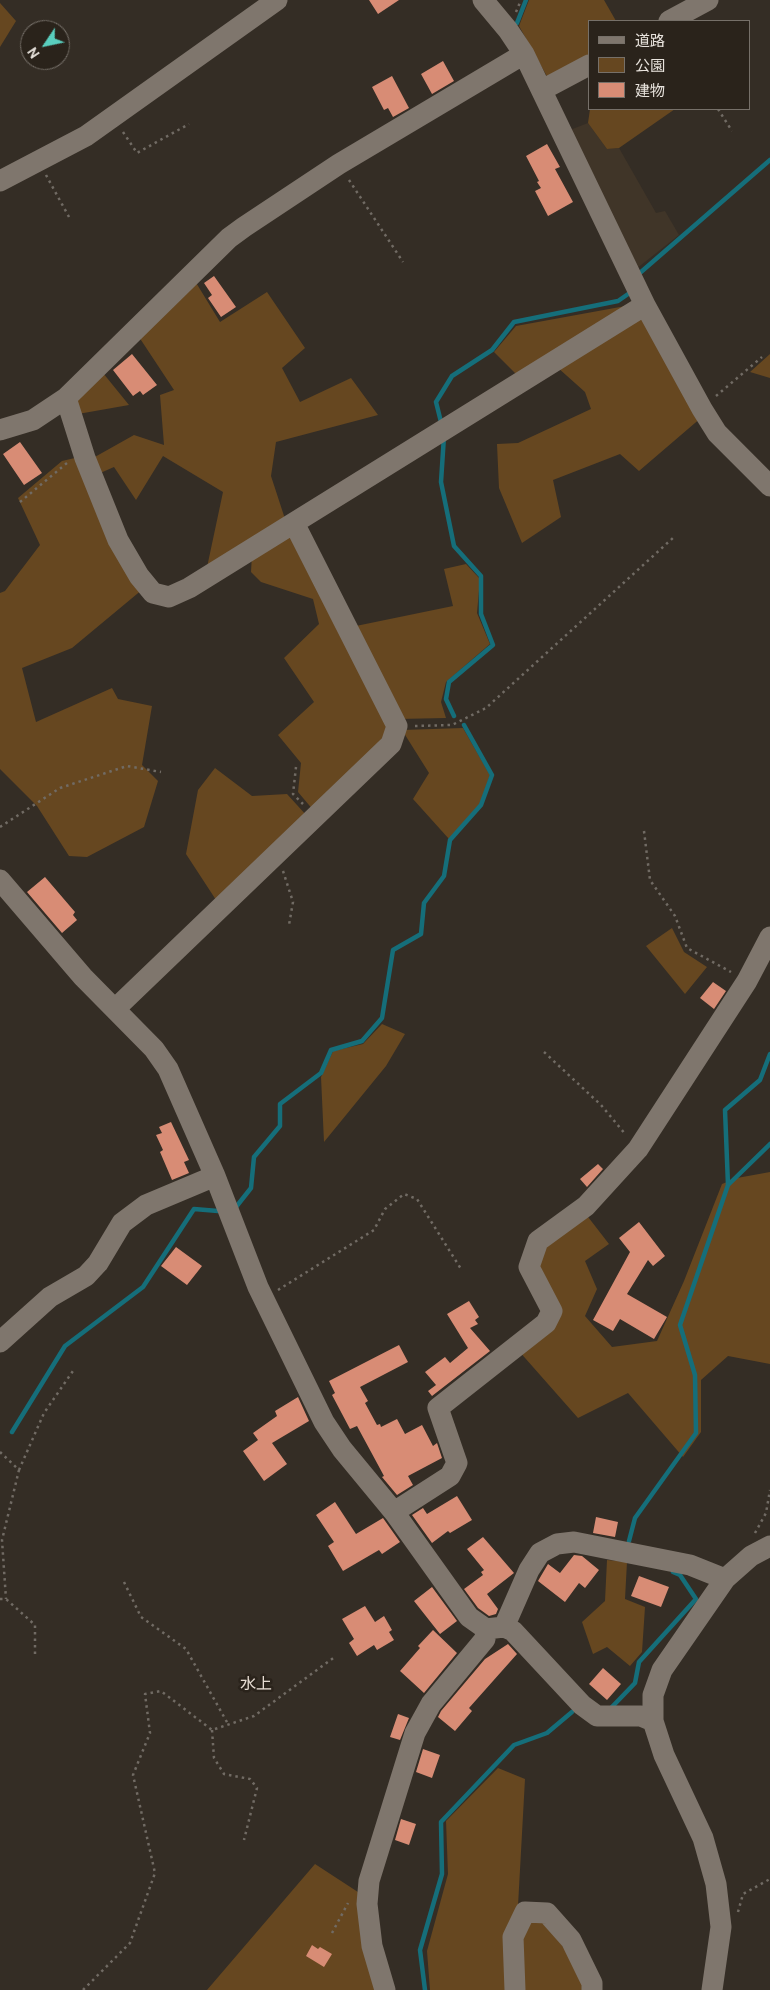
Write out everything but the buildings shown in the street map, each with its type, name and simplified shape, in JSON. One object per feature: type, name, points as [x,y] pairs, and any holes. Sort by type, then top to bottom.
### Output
[{"type":"street","points":[[0,181],[86,136],[114,118],[250,17],[277,0]]},
{"type":"street","points":[[483,0],[508,30],[524,54],[645,305],[702,408],[717,433],[770,486]]},
{"type":"street","points":[[671,20],[708,0]]},
{"type":"street","points":[[0,430],[33,420],[66,398],[229,238],[339,164],[524,54]]},
{"type":"street","points":[[542,90],[588,65]]},
{"type":"street","points":[[66,398],[85,458],[118,540],[139,576],[153,593],[169,597],[189,588],[645,305]]},
{"type":"street","points":[[115,1009],[391,744],[397,726],[294,523]]},
{"type":"street","points":[[0,880],[83,977],[154,1050],[168,1069],[215,1176],[264,1299],[324,1422],[342,1449],[394,1512],[469,1617],[495,1628],[513,1631],[582,1705],[596,1716],[641,1716],[653,1721]]},
{"type":"street","points":[[394,1512],[450,1476],[457,1463],[438,1408],[546,1323],[552,1311],[529,1267],[538,1241],[586,1206],[638,1149],[747,982],[770,937]]},
{"type":"street","points":[[0,1342],[50,1297],[86,1276],[98,1263],[122,1223],[146,1205],[215,1176]]},
{"type":"street","points":[[385,1990],[372,1946],[368,1904],[369,1881],[415,1733],[431,1704],[495,1628],[540,1553],[557,1544],[574,1542],[690,1564],[725,1578]]},
{"type":"street","points":[[712,1990],[721,1927],[716,1884],[703,1838],[664,1755],[653,1721],[653,1695],[662,1670],[725,1578],[751,1556],[770,1546]]},
{"type":"street","points":[[515,1990],[513,1937],[525,1912],[532,1912],[547,1913],[571,1940],[592,1983],[592,1990]]},
{"type":"path","points":[[719,110],[732,132]]},
{"type":"path","points":[[114,118],[137,153],[189,124]]},
{"type":"path","points":[[38,161],[69,217]]},
{"type":"path","points":[[339,164],[403,262]]},
{"type":"path","points":[[702,408],[762,357]]},
{"type":"path","points":[[20,502],[65,464],[85,458]]},
{"type":"path","points":[[397,726],[452,725],[486,708],[674,537]]},
{"type":"path","points":[[0,827],[60,788],[127,766],[161,772]]},
{"type":"path","points":[[296,767],[293,794],[314,818]]},
{"type":"path","points":[[644,831],[650,880],[675,916],[687,948],[747,982]]},
{"type":"path","points":[[278,852],[293,902],[289,925]]},
{"type":"path","points":[[544,1052],[601,1105],[638,1149]]},
{"type":"path","points":[[264,1299],[374,1230],[384,1209],[404,1194],[416,1199],[461,1269]]},
{"type":"path","points":[[35,1656],[35,1625],[6,1599],[2,1540],[19,1470],[44,1413],[75,1368]]},
{"type":"path","points":[[0,1452],[19,1470]]},
{"type":"path","points":[[124,1582],[142,1617],[186,1649],[228,1724]]},
{"type":"path","points":[[0,1600],[6,1599]]},
{"type":"path","points":[[212,1730],[254,1716],[336,1656]]},
{"type":"path","points":[[83,1990],[130,1943],[155,1873],[133,1775],[150,1733],[145,1694],[161,1691],[212,1730],[214,1758],[224,1774],[250,1779],[257,1788],[244,1840]]},
{"type":"path","points":[[721,1927],[737,1917],[743,1894],[770,1880]]},
{"type":"shaded area","points":[[588,123],[607,149],[619,148],[656,213],[665,211],[679,235],[636,269],[570,130]]},
{"type":"green space","points":[[529,0],[604,0],[615,20],[588,20],[588,59],[549,80],[519,26]]},
{"type":"green space","points":[[0,3],[16,21],[0,47]]},
{"type":"green space","points":[[590,110],[674,110],[619,148],[607,149],[588,123]]},
{"type":"green space","points":[[195,281],[220,322],[267,292],[305,348],[282,368],[300,402],[351,378],[378,415],[276,442],[271,476],[286,522],[206,572],[223,492],[163,456],[136,500],[114,467],[98,474],[93,458],[134,435],[164,445],[160,395],[174,390],[139,337]]},
{"type":"green space","points":[[631,305],[518,376],[494,352],[516,326]]},
{"type":"green space","points":[[644,314],[702,417],[639,471],[620,454],[553,480],[561,517],[522,543],[499,488],[497,444],[518,443],[591,409],[585,392],[557,367]]},
{"type":"green space","points":[[770,354],[770,378],[750,372]]},
{"type":"green space","points":[[103,373],[129,405],[78,414],[74,402]]},
{"type":"green space","points":[[79,457],[143,589],[72,648],[22,668],[36,722],[112,688],[118,699],[152,706],[142,765],[158,781],[144,827],[87,857],[69,856],[37,806],[0,769],[0,593],[5,591],[40,545],[18,498],[62,461]]},
{"type":"green space","points":[[291,530],[390,725],[386,740],[314,811],[298,792],[301,763],[278,735],[314,702],[284,658],[319,624],[313,599],[261,582],[251,572],[252,554]]},
{"type":"green space","points":[[466,564],[480,579],[477,613],[490,644],[446,682],[441,702],[446,718],[398,719],[351,627],[453,606],[444,569]]},
{"type":"green space","points":[[463,728],[490,775],[480,804],[449,839],[413,799],[429,773],[402,730]]},
{"type":"green space","points":[[215,768],[252,796],[287,794],[307,816],[218,903],[186,854],[198,790]]},
{"type":"green space","points":[[672,928],[684,952],[707,967],[685,994],[646,946]]},
{"type":"green space","points":[[382,1024],[405,1034],[386,1066],[324,1142],[321,1077],[333,1051],[363,1044]]},
{"type":"green space","points":[[770,1172],[770,1364],[728,1356],[701,1380],[701,1432],[683,1457],[628,1393],[578,1418],[518,1350],[557,1318],[534,1267],[543,1245],[585,1213],[609,1244],[585,1261],[597,1289],[585,1316],[612,1347],[657,1341],[684,1281],[722,1184],[737,1178]]},
{"type":"green space","points":[[607,1560],[627,1562],[625,1599],[645,1607],[642,1652],[630,1666],[607,1647],[593,1654],[582,1622],[605,1601]]},
{"type":"green space","points":[[498,1768],[525,1779],[518,1906],[545,1917],[583,1980],[584,1990],[430,1990],[427,1951],[448,1874],[446,1821]]},
{"type":"green space","points":[[315,1864],[361,1894],[380,1990],[207,1990]]},
{"type":"waterway","points":[[517,23],[526,0]]},
{"type":"waterway","points":[[641,272],[770,160]]},
{"type":"waterway","points":[[441,422],[436,402],[452,376],[492,350],[514,322],[618,301],[631,292]]},
{"type":"waterway","points":[[444,436],[441,482],[454,546],[481,576],[481,614],[493,645],[449,682],[446,699],[454,716]]},
{"type":"waterway","points":[[236,1207],[251,1188],[254,1157],[280,1126],[280,1104],[321,1073],[331,1050],[362,1041],[382,1018],[393,950],[421,934],[424,903],[444,876],[450,840],[481,805],[492,775],[464,725]]},
{"type":"waterway","points":[[728,1185],[725,1110],[760,1080],[770,1054]]},
{"type":"waterway","points":[[629,1541],[635,1518],[696,1433],[695,1375],[680,1325],[728,1185],[770,1144]]},
{"type":"waterway","points":[[12,1432],[65,1346],[143,1287],[194,1209],[218,1211]]},
{"type":"waterway","points":[[610,1709],[635,1683],[639,1662],[696,1599],[680,1575],[673,1572]]},
{"type":"waterway","points":[[425,1990],[420,1950],[442,1874],[441,1822],[514,1745],[547,1733],[572,1712]]},
{"type":"district","name":"水上","points":[[256,1684]]}]
